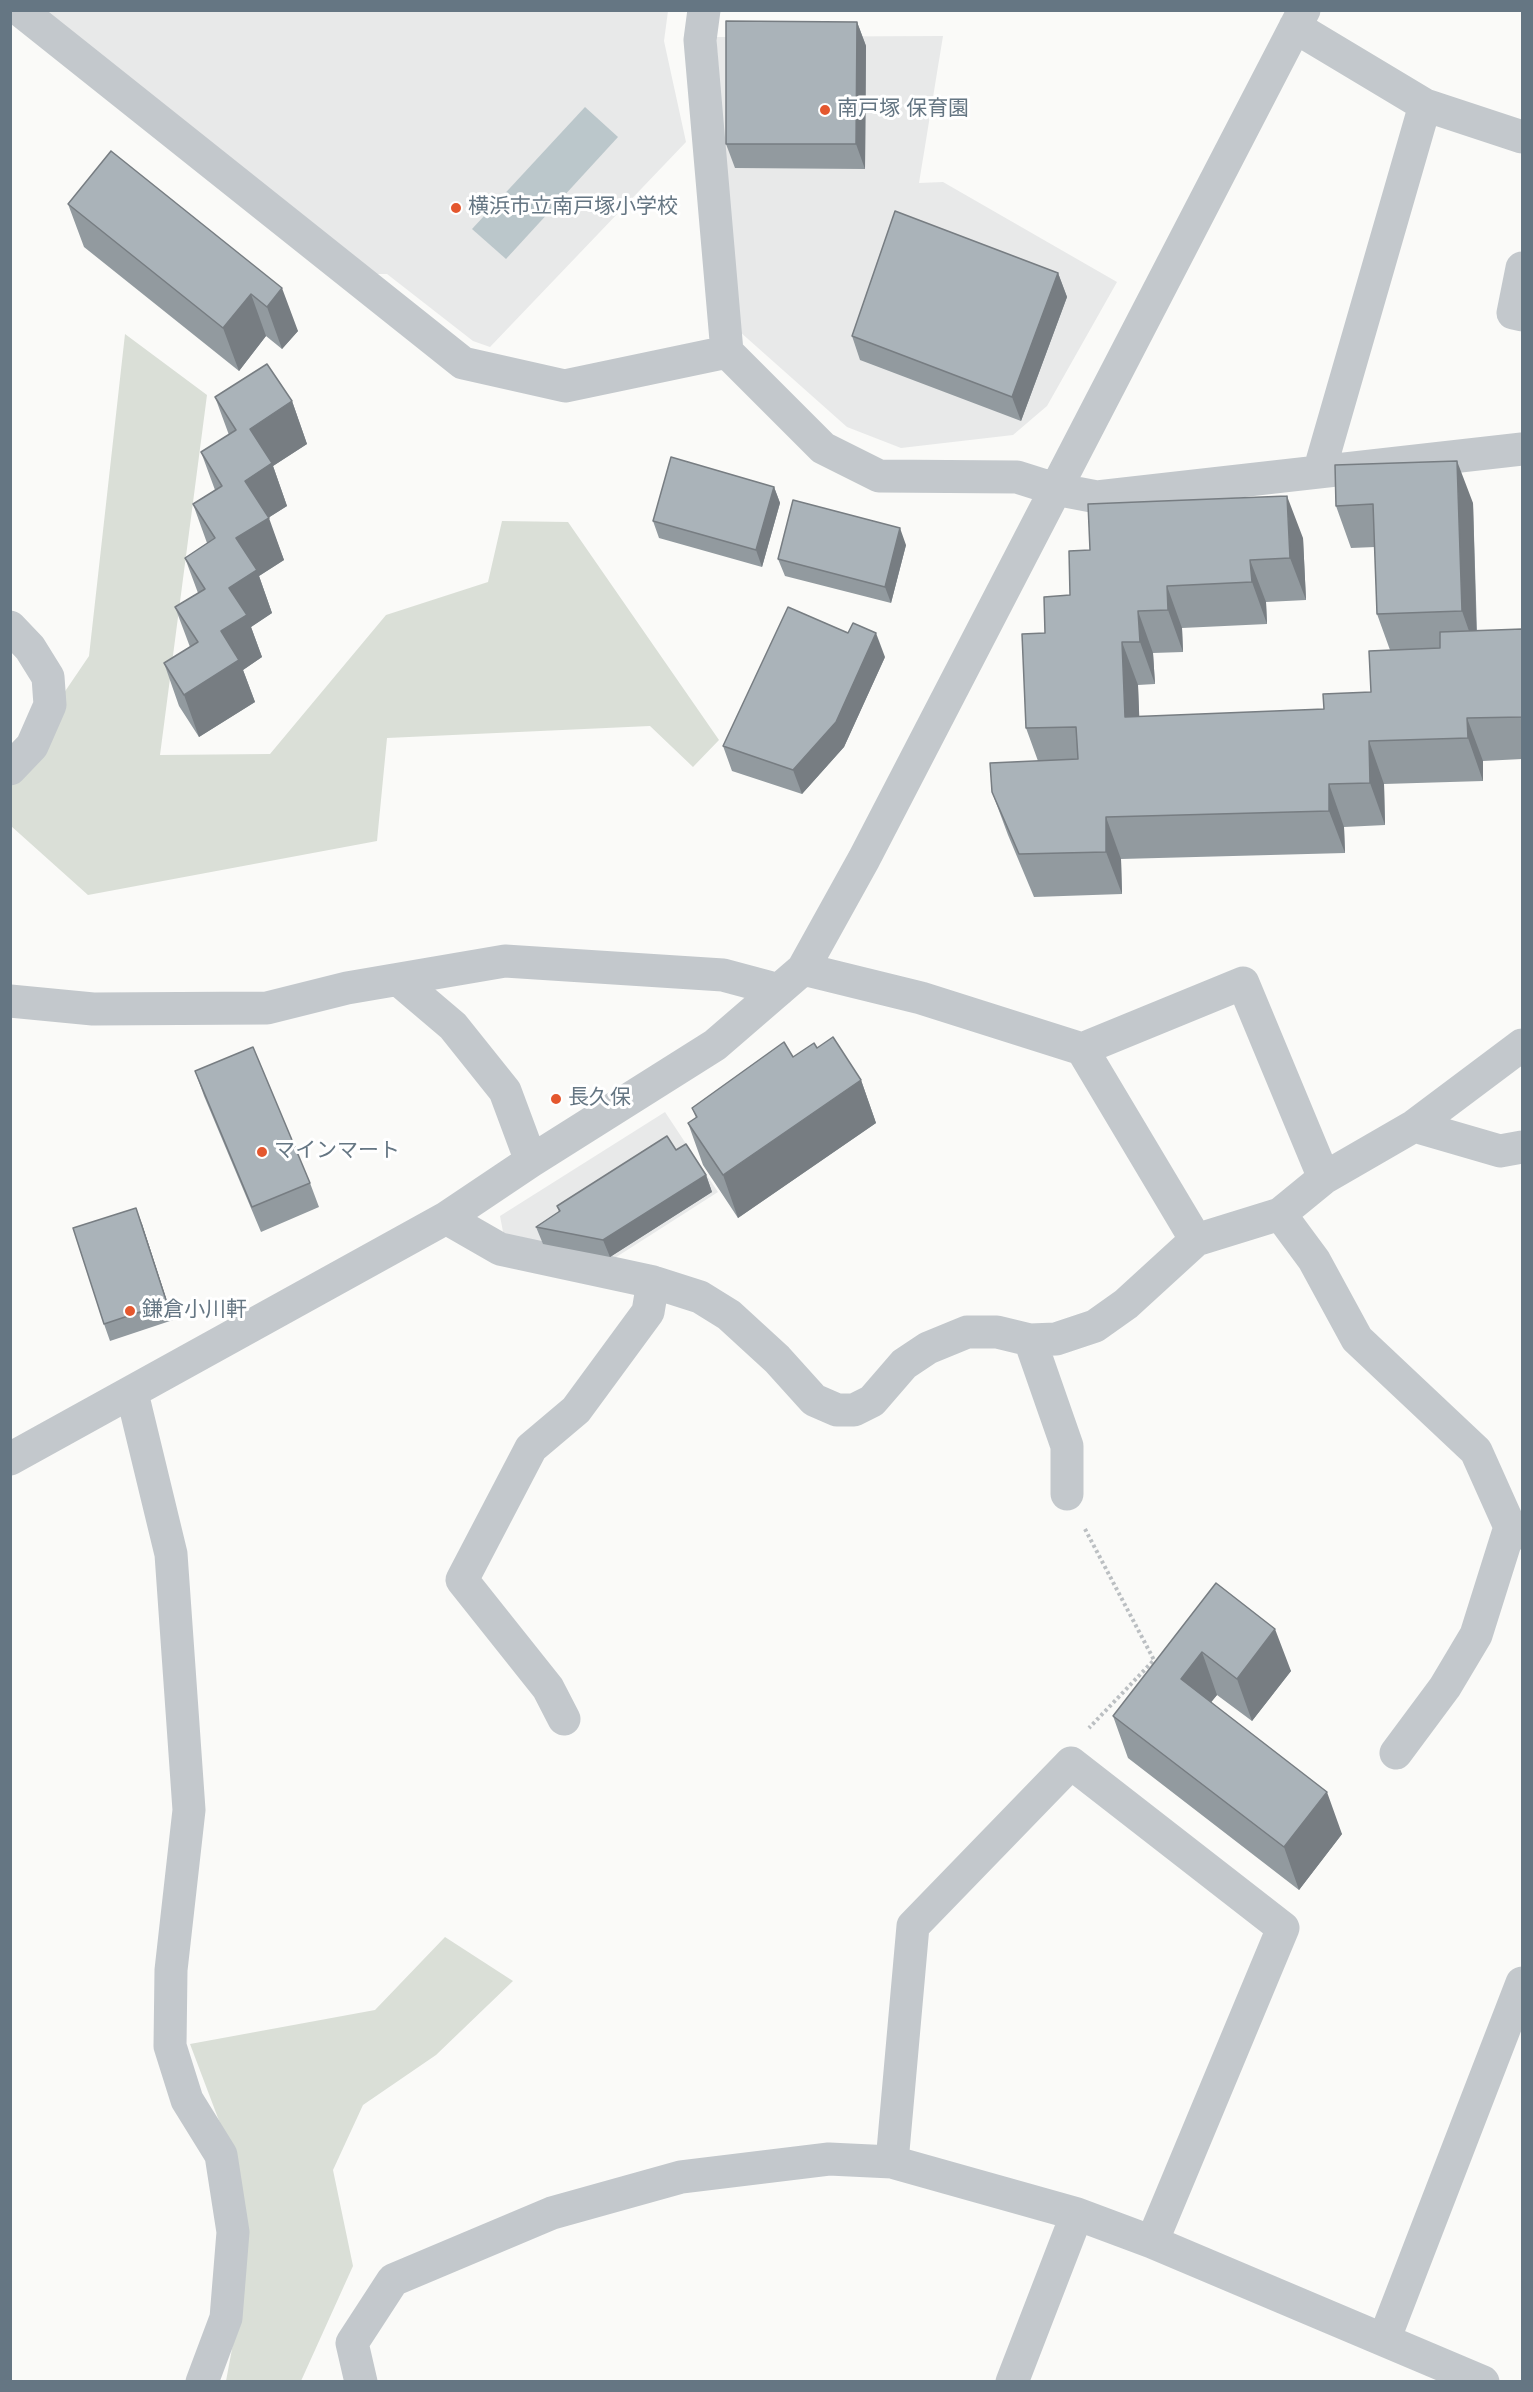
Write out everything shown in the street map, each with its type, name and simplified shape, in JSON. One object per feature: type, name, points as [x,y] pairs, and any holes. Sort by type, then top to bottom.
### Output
[{"type":"street","points":[[20,10],[463,363],[565,386],[727,352]]},
{"type":"street","points":[[704,10],[700,40],[727,352],[823,448],[879,476],[1017,477],[1055,489],[1097,497],[1522,449]]},
{"type":"street","points":[[10,1459],[446,1218],[531,1161],[715,1045],[791,980],[892,806],[1300,19],[1425,105],[1522,137]]},
{"type":"street","points":[[1319,472],[1425,105]]},
{"type":"street","points":[[1522,268],[1513,313],[1522,315]]},
{"type":"street","points":[[10,627],[30,648],[48,676],[50,705],[32,746],[10,769]]},
{"type":"street","points":[[10,1000],[93,1009],[267,1008],[347,988],[400,981],[505,961],[791,980],[921,998],[1082,1049],[1243,982],[1324,1178]]},
{"type":"street","points":[[400,981],[453,1026],[505,1091],[531,1161]]},
{"type":"street","points":[[446,1218],[500,1249],[653,1282],[700,1297],[729,1315],[777,1359],[814,1400],[837,1410],[854,1410],[872,1401],[904,1364],[928,1348],[967,1332],[997,1332],[1030,1340],[1056,1339],[1095,1326],[1126,1304],[1196,1240],[1280,1214],[1324,1178],[1414,1126],[1522,1045]]},
{"type":"street","points":[[1082,1049],[1196,1240]]},
{"type":"street","points":[[1414,1126],[1500,1151],[1522,1147]]},
{"type":"street","points":[[1280,1214],[1314,1260],[1357,1339],[1476,1451],[1516,1530],[1476,1635],[1445,1687],[1396,1754]]},
{"type":"street","points":[[564,1719],[548,1688],[462,1580],[531,1448],[576,1410],[648,1312],[653,1282]]},
{"type":"street","points":[[1030,1340],[1067,1446],[1067,1494]]},
{"type":"street","points":[[132,1393],[171,1554],[189,1810],[171,1970],[170,2046],[186,2100],[220,2155],[233,2232],[226,2318],[202,2382]]},
{"type":"street","points":[[892,2162],[913,1926],[1071,1762],[1283,1928],[1152,2242]]},
{"type":"street","points":[[1384,2340],[1522,1983]]},
{"type":"street","points":[[361,2382],[352,2343],[393,2280],[552,2213],[681,2177],[829,2160],[892,2162],[1077,2214],[1152,2242],[1483,2382]]},
{"type":"street","points":[[1012,2382],[1077,2214]]},
{"type":"path","points":[[1067,1494],[1154,1660],[1080,1738],[1071,1762]]},
{"type":"shaded area","name":"横浜市立南戸塚小学校","points":[[40,11],[668,11],[664,41],[686,142],[490,347],[473,341],[387,274],[373,274]]},
{"type":"shaded area","points":[[943,36],[919,183],[943,182],[1117,282],[1047,406],[1013,435],[901,448],[847,427],[739,331],[716,37]]},
{"type":"shaded area","points":[[585,107],[618,137],[506,259],[472,229]]},
{"type":"shaded area","points":[[125,334],[207,395],[160,755],[270,754],[386,615],[488,582],[502,521],[568,522],[719,740],[693,767],[650,726],[387,738],[377,841],[88,895],[11,826],[11,771],[89,656]]},
{"type":"shaded area","points":[[665,1112],[718,1192],[610,1261],[504,1237],[500,1216]]},
{"type":"shaded area","points":[[445,1937],[513,1981],[436,2055],[363,2105],[333,2170],[353,2266],[301,2381],[226,2381],[245,2279],[238,2171],[190,2044],[375,2010]]},
{"type":"building","points":[[726,21],[857,22],[856,144],[726,144]]},
{"type":"building","points":[[111,151],[282,288],[267,307],[251,294],[223,328],[68,204]]},
{"type":"building","points":[[895,211],[1058,273],[1012,397],[852,336]]},
{"type":"building","points":[[267,364],[292,401],[250,429],[272,463],[245,481],[269,518],[236,538],[257,570],[229,588],[247,615],[221,631],[239,660],[184,695],[164,663],[198,642],[175,607],[205,589],[185,558],[215,538],[193,504],[222,486],[201,452],[236,430],[215,397]]},
{"type":"building","points":[[671,457],[774,487],[756,550],[653,521]]},
{"type":"building","points":[[1457,461],[1462,611],[1377,614],[1373,504],[1336,506],[1335,465]]},
{"type":"building","points":[[1287,496],[1290,558],[1250,560],[1252,582],[1167,586],[1168,610],[1138,611],[1140,642],[1122,642],[1125,717],[1324,709],[1323,694],[1371,692],[1369,651],[1440,648],[1440,632],[1522,629],[1522,717],[1467,718],[1468,738],[1369,741],[1370,783],[1329,784],[1329,811],[1106,817],[1106,852],[1019,854],[992,792],[990,763],[1078,759],[1076,727],[1026,728],[1022,634],[1045,633],[1044,597],[1070,595],[1069,551],[1090,550],[1088,504]]},
{"type":"building","points":[[793,500],[900,528],[885,587],[778,559]]},
{"type":"building","points":[[788,607],[848,633],[853,623],[876,633],[836,722],[793,770],[723,746]]},
{"type":"building","points":[[833,1037],[861,1080],[723,1175],[688,1123],[697,1117],[692,1108],[784,1042],[793,1057],[814,1043],[817,1048]]},
{"type":"building","name":"マインマート","points":[[253,1047],[310,1183],[252,1207],[195,1071]]},
{"type":"building","points":[[667,1136],[676,1150],[686,1144],[706,1175],[603,1240],[536,1227],[560,1211],[557,1206]]},
{"type":"building","points":[[136,1208],[167,1303],[104,1324],[73,1228]]},
{"type":"building","points":[[1216,1583],[1275,1629],[1237,1679],[1202,1652],[1181,1679],[1327,1792],[1284,1847],[1113,1716]]},
{"type":"place","name":"南戸塚 保育園","points":[[825,110]]},
{"type":"place","name":"横浜市立南戸塚小学校","points":[[456,208]]},
{"type":"place","name":"長久保","points":[[556,1099]]},
{"type":"place","name":"マインマート","points":[[262,1152]]},
{"type":"place","name":"鎌倉小川軒","points":[[130,1311]]}]
